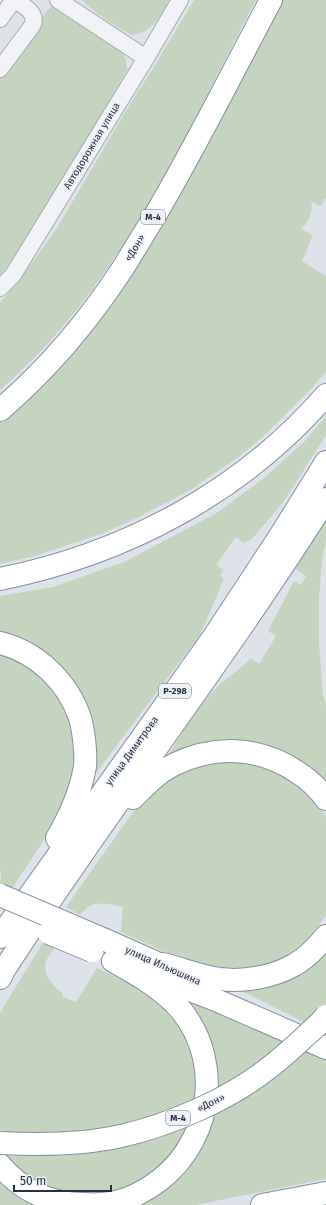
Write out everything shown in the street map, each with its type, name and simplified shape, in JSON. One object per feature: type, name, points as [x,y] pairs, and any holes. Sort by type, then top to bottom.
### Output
[{"type":"highway","name":"«Дон»","points":[[0,410],[13,399],[54,357],[82,325],[124,267],[170,190],[271,0]]},
{"type":"highway","points":[[0,579],[60,565],[87,556],[116,544],[183,511],[231,481],[254,463],[295,428],[326,395]]},
{"type":"highway","name":"улица Димитрова","points":[[2,974],[31,910],[213,638],[280,536],[326,462]]},
{"type":"highway","name":"улица Димитрова","points":[[0,936],[31,910],[236,636],[294,550],[326,499]]},
{"type":"highway","points":[[0,643],[24,652],[50,671],[60,682],[68,693],[80,718],[85,749],[85,765],[79,789],[65,824],[44,861],[31,910]]},
{"type":"highway","points":[[31,910],[132,799],[157,775],[172,765],[184,760],[209,753],[227,751],[242,751],[259,754],[272,758],[296,771],[308,780],[326,799]]},
{"type":"highway","name":"улица Ильюшина","points":[[0,895],[98,945],[113,961],[209,997],[326,1048]]},
{"type":"highway","name":"улица Ильюшина","points":[[0,912],[160,964],[326,1039]]},
{"type":"highway","points":[[160,964],[221,979],[243,980],[260,977],[295,965],[308,955],[326,936]]},
{"type":"highway","points":[[0,1165],[24,1188],[47,1198],[75,1204],[99,1204],[123,1200],[142,1192],[157,1183],[171,1171],[195,1138],[200,1124],[207,1091],[207,1075],[203,1052],[198,1038],[181,1010],[168,997],[151,983],[113,961]]},
{"type":"highway","name":"«Дон»","points":[[0,1143],[56,1144],[90,1141],[121,1136],[157,1126],[216,1102],[242,1086],[269,1068],[326,1016]]},
{"type":"highway","points":[[262,1205],[326,1193]]},
{"type":"lane","points":[[58,0],[146,58]]},
{"type":"lane","name":"Автодорожная улица","points":[[0,288],[13,275],[180,0]]},
{"type":"lane","points":[[0,19],[7,3]]},
{"type":"lane","points":[[0,58],[24,24],[24,17],[22,14],[7,3]]},
{"type":"lane","points":[[0,68],[32,26],[34,21],[33,15],[30,12],[7,3]]},
{"type":"green space","points":[[83,0],[169,0],[159,18],[151,27],[145,31],[132,35],[98,14]]},
{"type":"green space","points":[[194,0],[256,0],[175,156],[146,208],[115,257],[80,305],[42,349],[0,390],[0,303],[26,271],[57,228],[130,104]]},
{"type":"green space","points":[[281,0],[326,0],[326,198],[320,206],[313,202],[309,219],[301,229],[313,235],[302,261],[326,276],[326,372],[265,435],[241,455],[192,489],[137,518],[101,534],[35,556],[0,564],[0,421],[29,395]]},
{"type":"green space","points":[[52,6],[117,46],[125,56],[127,70],[54,196],[24,243],[0,276],[0,77],[46,12]]},
{"type":"green space","points":[[326,416],[326,435],[285,500],[252,539],[244,543],[236,537],[216,565],[223,570],[220,576],[224,579],[200,635],[93,777],[73,683],[60,665],[44,651],[25,640],[0,632],[0,596],[53,587],[124,562],[215,514],[264,478],[305,441]]},
{"type":"green space","points":[[326,516],[326,540],[322,561],[319,598],[319,642],[323,695],[326,705],[326,782],[308,766],[284,752],[258,743],[246,741],[229,742],[166,758],[194,715],[213,691],[242,667],[250,658],[259,664],[276,636],[268,631],[294,581],[301,585],[306,576],[294,568]]},
{"type":"green space","points":[[0,653],[37,672],[54,690],[65,709],[71,731],[74,754],[73,777],[68,799],[39,848],[10,891],[0,888]]},
{"type":"green space","points":[[233,761],[259,765],[288,778],[316,800],[326,817],[326,915],[307,941],[286,957],[257,967],[229,969],[205,964],[165,952],[121,932],[123,907],[111,904],[94,904],[89,906],[80,915],[66,907],[144,798],[166,778],[207,763]]},
{"type":"green space","points":[[44,941],[56,946],[47,959],[45,970],[49,979],[63,994],[62,996],[76,1002],[97,968],[141,989],[170,1010],[178,1020],[195,1056],[198,1089],[187,1129],[177,1149],[155,1172],[129,1188],[98,1197],[57,1191],[38,1184],[25,1176],[2,1155],[0,1151],[0,1013]]},
{"type":"green space","points":[[326,954],[326,1040],[298,1019],[237,989],[311,966]]},
{"type":"green space","points":[[178,995],[326,1059],[326,1179],[195,1205],[131,1205],[183,1171],[200,1149],[210,1125]]},
{"type":"green space","points":[[0,1182],[18,1195],[38,1205],[0,1205]]}]
